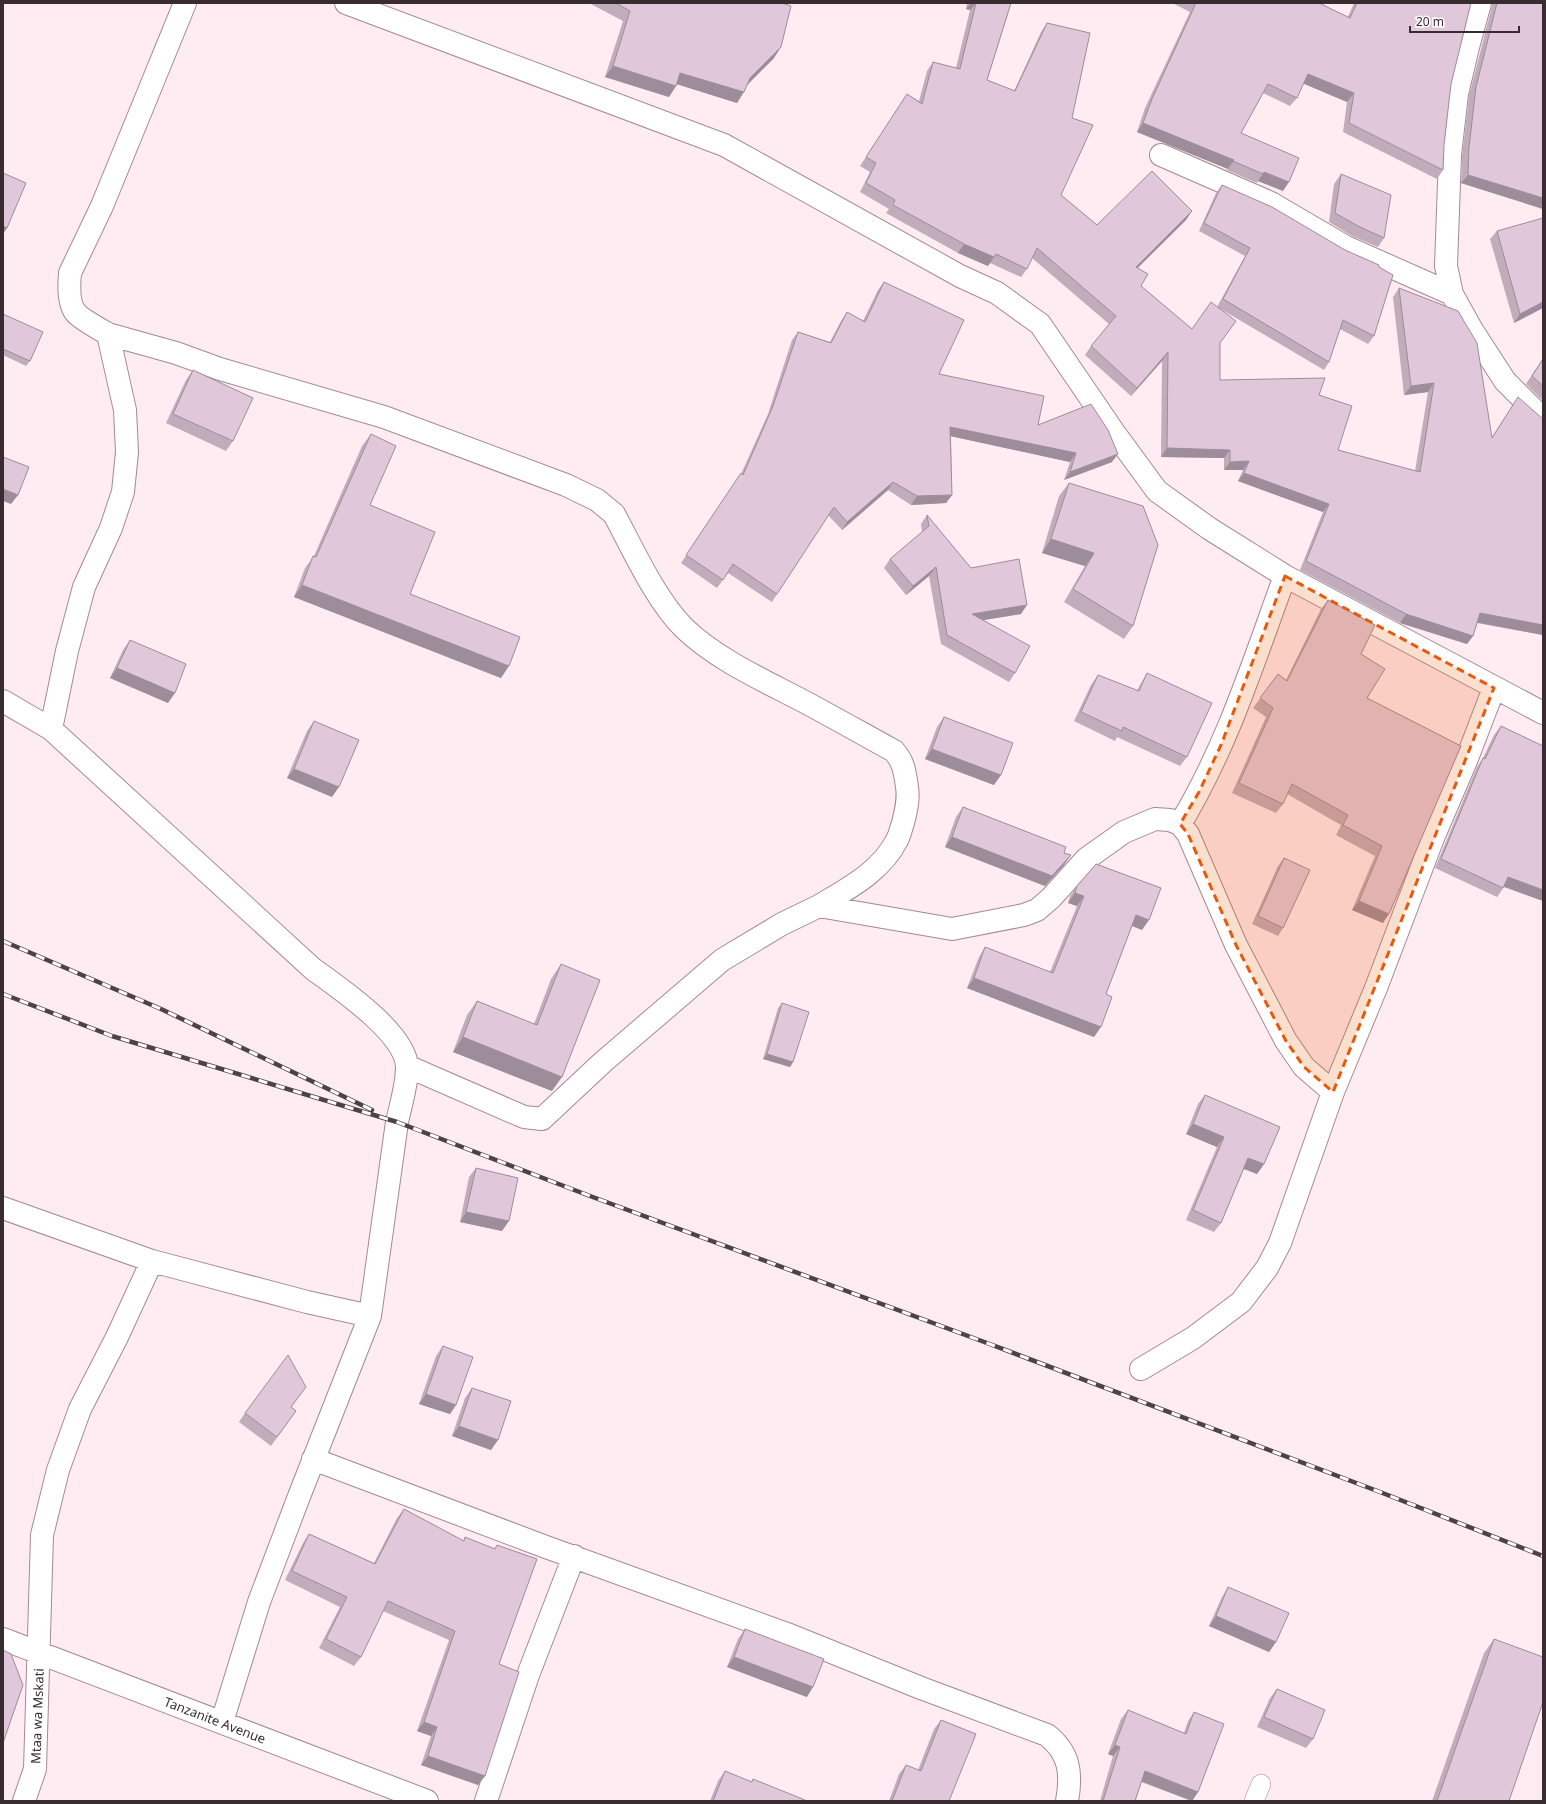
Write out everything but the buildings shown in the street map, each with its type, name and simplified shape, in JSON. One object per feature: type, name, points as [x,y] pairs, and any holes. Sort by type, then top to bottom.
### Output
[{"type":"street","points":[[185,3],[102,206],[70,273],[69,285],[72,306],[76,314],[108,334],[176,353],[220,369],[384,417],[582,492],[606,507],[614,514],[648,576],[666,605],[684,628],[717,653],[750,674],[894,751],[901,759],[905,771],[908,794],[905,814],[898,840],[881,862],[862,880],[819,906],[782,924],[722,960],[602,1062],[542,1119],[524,1117],[407,1066]]},
{"type":"street","points":[[346,3],[724,145],[960,276],[997,293],[1040,324],[1113,431],[1157,491],[1210,529],[1285,576],[1494,688],[1543,712]]},
{"type":"street","points":[[1480,3],[1457,94],[1450,155],[1446,266],[1452,294],[1472,330],[1505,381],[1543,417]]},
{"type":"street","points":[[1161,155],[1270,203],[1346,247],[1452,294]]},
{"type":"street","points":[[51,729],[66,652],[84,588],[112,528],[123,492],[127,452],[125,410],[108,334]]},
{"type":"street","points":[[1180,824],[1199,792],[1221,745],[1285,576]]},
{"type":"street","points":[[1141,1370],[1193,1338],[1241,1302],[1267,1268],[1283,1236],[1333,1092],[1376,988],[1433,838],[1466,761],[1494,688]]},
{"type":"street","points":[[3,701],[51,729],[313,969],[357,1002],[390,1033],[401,1049],[407,1066],[404,1090],[397,1122],[370,1316],[313,1459],[259,1602],[222,1722]]},
{"type":"street","points":[[819,906],[952,929],[1024,915],[1037,910],[1051,898],[1086,859],[1124,832],[1155,819],[1170,820],[1180,824],[1188,834],[1236,944],[1286,1041],[1304,1067],[1333,1092]]},
{"type":"street","points":[[3,1208],[152,1261],[307,1302],[370,1316]]},
{"type":"street","name":"Mtaa wa Mskati","points":[[24,1801],[35,1769],[42,1535],[58,1470],[80,1409],[117,1337],[152,1261]]},
{"type":"street","points":[[313,1459],[787,1634],[921,1688],[1047,1735],[1055,1742],[1064,1756],[1070,1771],[1070,1786],[1067,1801]]},
{"type":"street","points":[[486,1801],[528,1675],[574,1556]]},
{"type":"street","name":"Tanzanite Avenue","points":[[3,1639],[427,1801]]},
{"type":"highlighted area","points":[[1285,576],[1494,688],[1333,1092],[1304,1067],[1286,1041],[1236,945],[1188,834],[1180,824],[1199,792],[1221,745]]},
{"type":"railway","points":[[3,941],[161,1009],[372,1110]]},
{"type":"railway","points":[[3,994],[112,1036],[397,1122],[590,1196],[987,1343],[1380,1492],[1543,1556]]}]
